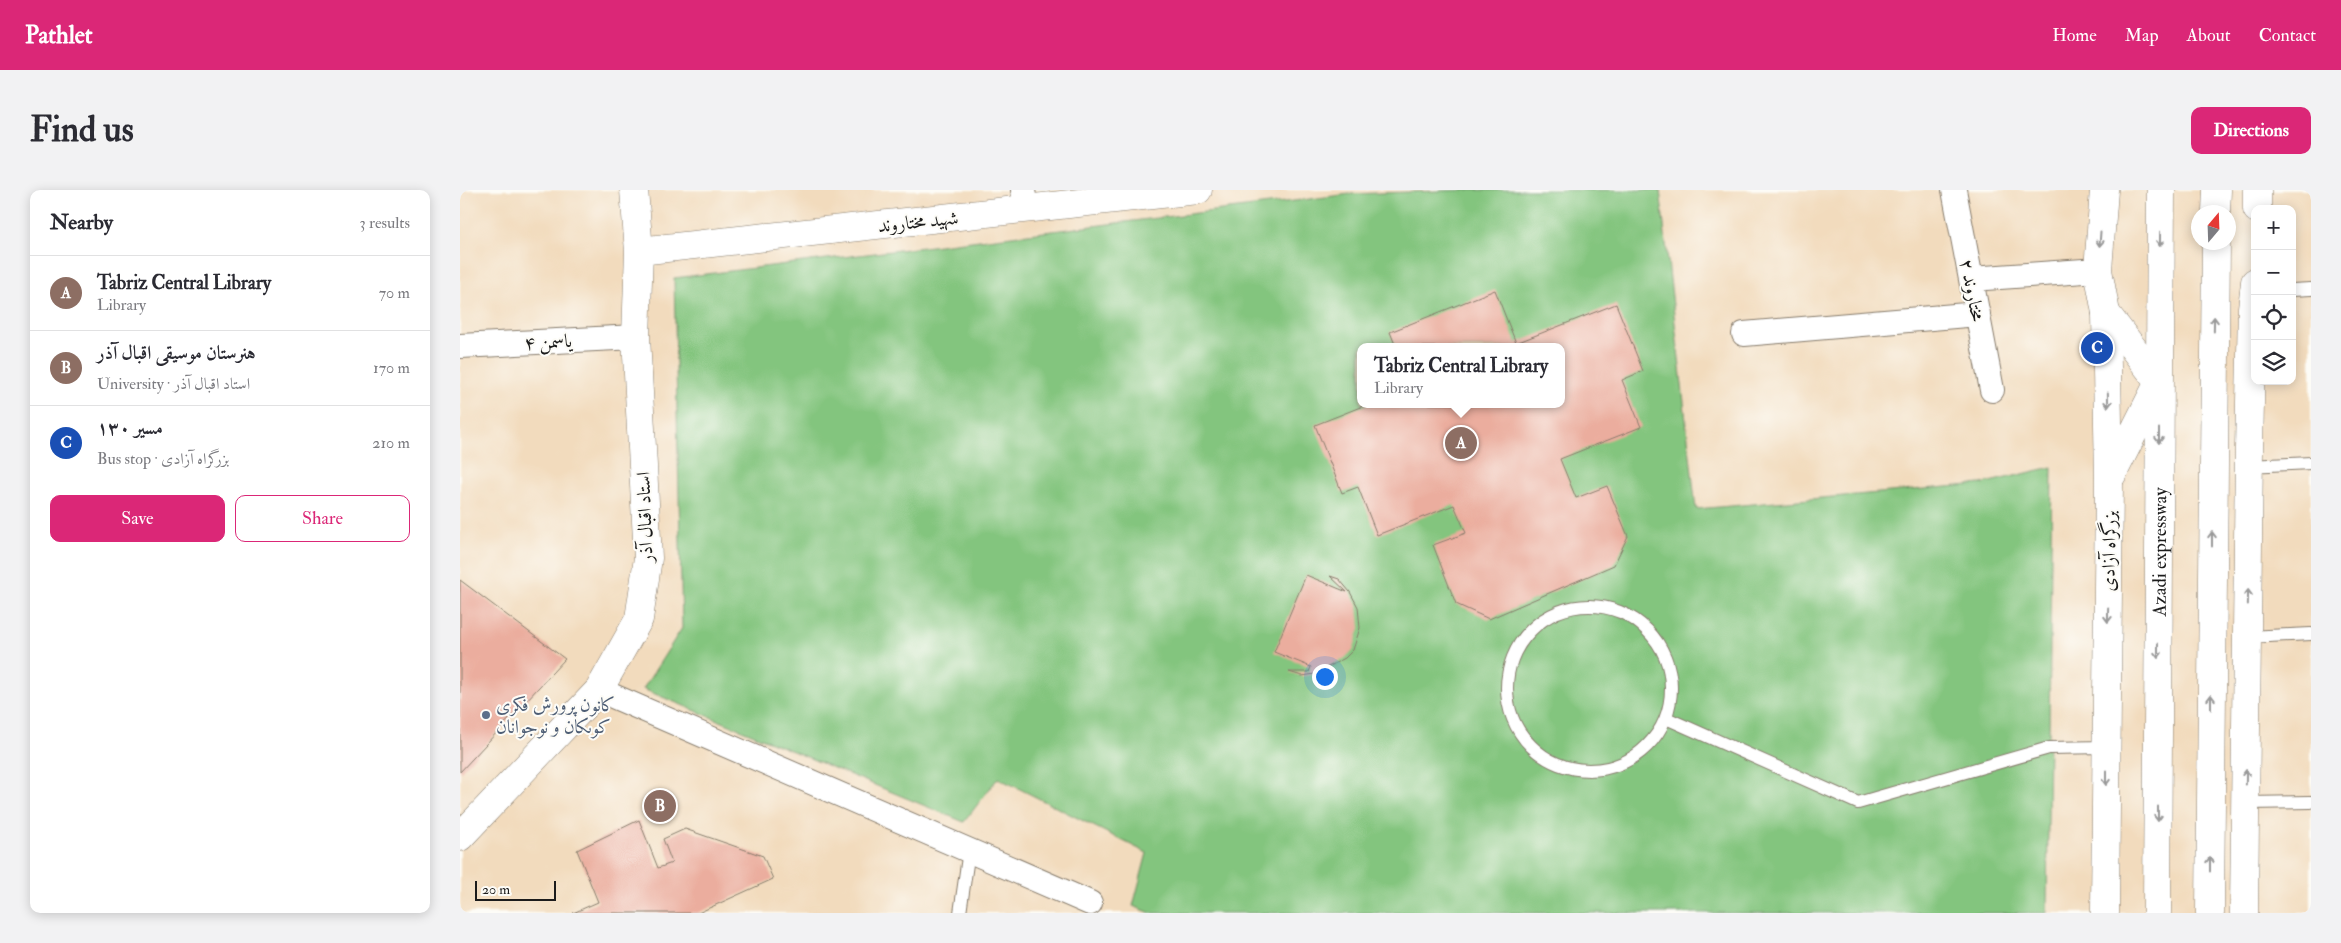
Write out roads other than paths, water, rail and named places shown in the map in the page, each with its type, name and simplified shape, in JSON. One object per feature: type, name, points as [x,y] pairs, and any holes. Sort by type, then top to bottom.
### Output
[{"type":"main road","name":"استاد اقبال آذر","points":[[460,838],[599,690],[639,619],[648,558],[636,337],[640,251],[634,190]]},
{"type":"main road","name":"شهید مختاروند","points":[[640,251],[1024,200],[1198,190]]},
{"type":"main road","name":"بزرگراه آزادی","points":[[2104,190],[2098,270],[2106,313],[2109,480],[2105,913]]},
{"type":"main road","name":"Azadi expressway","points":[[2157,913],[2161,190]]},
{"type":"main road","points":[[2216,205],[2217,190]]},
{"type":"main road","points":[[2257,190],[2257,205]]},
{"type":"main road","points":[[2210,913],[2213,389],[2216,250]]},
{"type":"main road","points":[[2213,389],[2253,295]]},
{"type":"main road","points":[[2246,912],[2249,457],[2254,295]]},
{"type":"main road","points":[[2106,313],[2159,382],[2109,480]]},
{"type":"main road","points":[[2213,389],[2249,457]]},
{"type":"street","name":"مختاروند ۲","points":[[1954,190],[1992,390]]},
{"type":"street","points":[[1971,279],[2098,270]]},
{"type":"street","points":[[1744,334],[1978,314]]},
{"type":"street","name":"یاسمن ۴","points":[[460,346],[636,337]]},
{"type":"street","points":[[599,690],[1090,903]]},
{"type":"lane","points":[[2296,290],[2311,289]]},
{"type":"lane","points":[[2249,457],[2311,463]]},
{"type":"lane","points":[[1590,604],[1619,611],[1640,622],[1658,642],[1669,666],[1672,692],[1666,718],[1652,742],[1630,760],[1604,769],[1575,770],[1549,760],[1527,742],[1512,719],[1506,691],[1509,663],[1521,639],[1540,620],[1564,609],[1590,604]]},
{"type":"lane","points":[[2247,637],[2311,634]]},
{"type":"lane","points":[[1666,718],[1858,803],[2049,748],[2106,747]]},
{"type":"lane","points":[[2246,803],[2311,802]]},
{"type":"lane","points":[[960,913],[969,850]]},
{"type":"place","name":"مسیر ۱۳۰","points":[[2097,348]]},
{"type":"place","name":"Tabriz Central Library","points":[[1461,443]]},
{"type":"place","name":"کانون پرورش فکرى کوىکان و نوجوانان","points":[[486,715]]},
{"type":"place","name":"هنرستان موسیقی اقبال آذر","points":[[660,806]]}]
